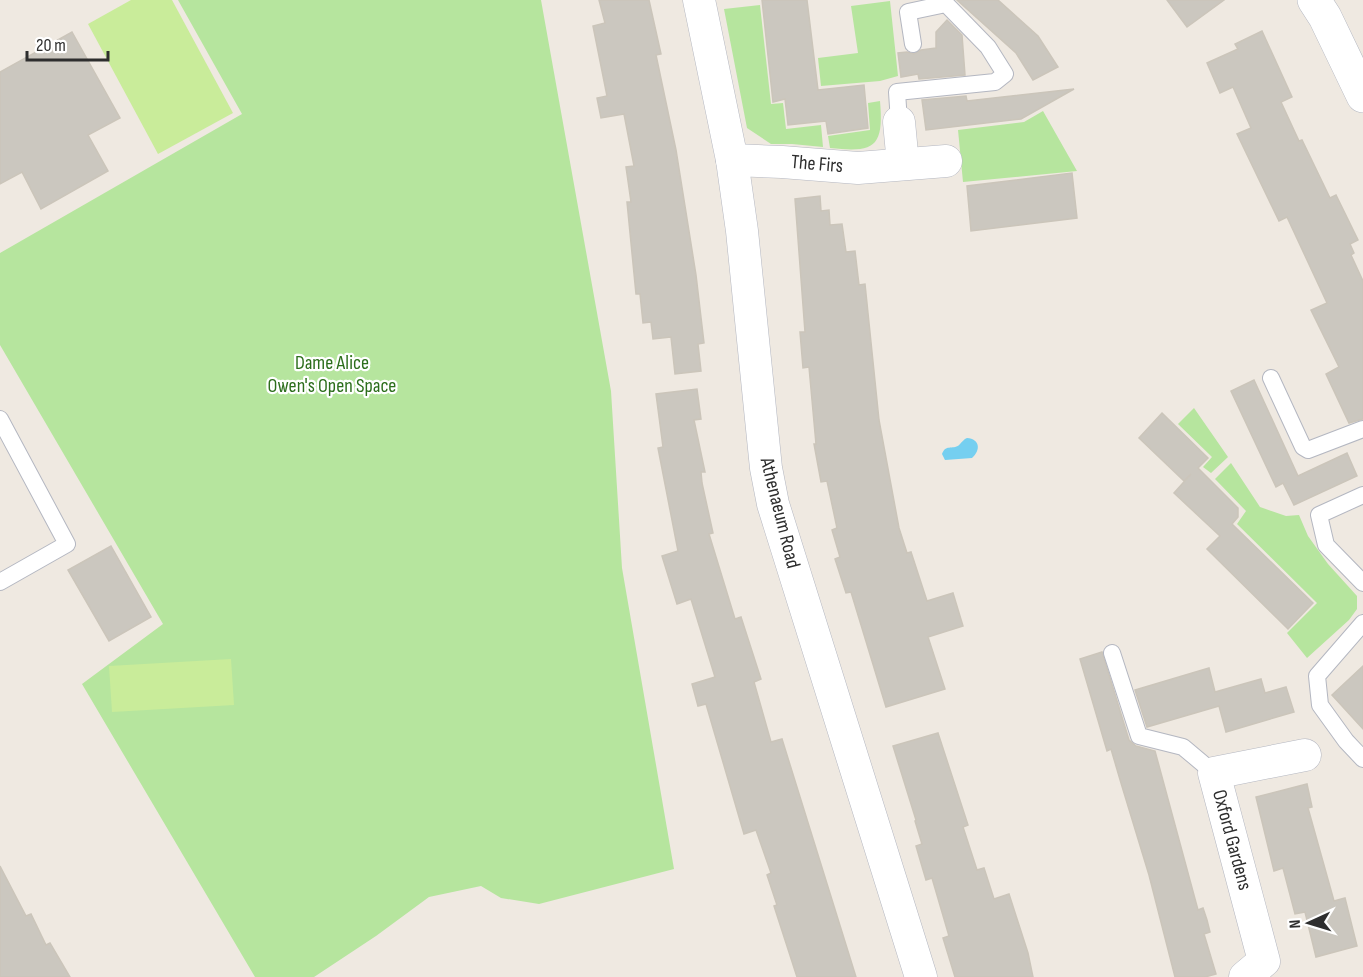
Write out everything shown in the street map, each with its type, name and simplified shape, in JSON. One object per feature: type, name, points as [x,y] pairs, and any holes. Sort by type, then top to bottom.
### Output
[{"type":"street","name":"Athenaeum Road","points":[[699,0],[732,160],[743,242],[766,468],[773,504],[921,977]]},
{"type":"street","points":[[1314,0],[1325,17],[1363,96]]},
{"type":"street","points":[[899,122],[903,164]]},
{"type":"street","name":"The Firs","points":[[732,160],[858,168],[946,161]]},
{"type":"street","name":"Oxford Gardens","points":[[1264,972],[1215,773],[1305,755]]},
{"type":"lane","points":[[899,122],[897,92],[995,82],[1005,74],[988,47],[946,4],[908,12],[913,44]]},
{"type":"lane","points":[[1271,378],[1303,447],[1308,450],[1363,429]]},
{"type":"lane","points":[[0,418],[67,544],[0,582]]},
{"type":"lane","points":[[1363,495],[1319,514],[1326,545],[1363,584]]},
{"type":"lane","points":[[1363,623],[1317,676],[1320,705],[1346,741],[1363,759]]},
{"type":"lane","points":[[1112,653],[1139,736],[1183,747],[1215,773]]},
{"type":"green space","points":[[131,0],[172,0],[233,113],[158,154],[88,24]]},
{"type":"green space","name":"Dame Alice Owen's Open Space","points":[[178,0],[541,0],[611,391],[622,568],[674,869],[539,904],[501,898],[481,886],[429,897],[314,977],[255,977],[82,684],[163,624],[0,345],[0,253],[242,114]]},
{"type":"green space","points":[[890,1],[898,76],[880,81],[821,86],[818,58],[858,53],[851,6]]},
{"type":"green space","points":[[760,5],[771,104],[783,103],[786,129],[821,125],[823,147],[771,144],[747,128],[724,9]]},
{"type":"green space","points":[[880,101],[880,128],[873,144],[857,149],[830,148],[828,136],[870,130],[868,103]]},
{"type":"green space","points":[[1043,111],[1077,171],[963,182],[958,130],[1024,122]]},
{"type":"green space","points":[[1194,408],[1228,457],[1211,473],[1203,467],[1212,457],[1178,424]]},
{"type":"green space","points":[[1231,463],[1260,507],[1286,516],[1299,515],[1308,536],[1328,564],[1357,596],[1357,609],[1349,620],[1307,658],[1287,633],[1317,603],[1237,524],[1246,511],[1215,479]]},
{"type":"green space","points":[[231,659],[234,705],[112,712],[109,666]]},
{"type":"water","points":[[967,438],[975,440],[978,445],[977,452],[972,458],[945,460],[942,454],[946,449],[958,446]]},
{"type":"building","points":[[599,0],[649,0],[661,54],[656,55],[676,150],[696,275],[704,343],[698,344],[701,371],[675,374],[671,337],[653,339],[651,322],[643,323],[640,294],[636,294],[627,202],[631,202],[626,167],[634,166],[624,114],[601,118],[597,98],[607,96],[593,26],[605,23]]},
{"type":"building","points":[[762,0],[807,0],[818,90],[864,85],[868,128],[828,134],[826,121],[788,125],[785,99],[773,102]]},
{"type":"building","points":[[957,0],[998,0],[1038,36],[1058,67],[1033,80],[1016,53]]},
{"type":"building","points":[[1167,0],[1224,0],[1187,27]]},
{"type":"building","points":[[947,20],[962,35],[965,75],[919,79],[918,74],[901,77],[898,53],[914,54],[921,50],[936,48],[936,32]]},
{"type":"building","points":[[1262,31],[1292,97],[1281,102],[1330,198],[1336,195],[1358,240],[1350,244],[1354,253],[1351,255],[1363,281],[1363,419],[1349,423],[1326,374],[1339,367],[1311,310],[1327,303],[1287,217],[1279,221],[1237,134],[1251,128],[1233,87],[1220,93],[1207,63],[1238,49],[1235,44]]},
{"type":"building","points":[[72,32],[120,118],[88,135],[108,171],[41,209],[22,172],[0,184],[0,72]]},
{"type":"building","points":[[1074,89],[1021,119],[926,130],[922,100],[966,96],[967,101]]},
{"type":"building","points":[[1072,173],[1077,218],[971,231],[967,186]]},
{"type":"building","points":[[820,196],[821,211],[829,210],[830,225],[842,224],[846,252],[855,251],[859,285],[865,284],[879,420],[899,528],[907,553],[911,552],[927,601],[953,593],[963,626],[928,637],[945,689],[886,707],[851,592],[846,593],[835,559],[840,557],[832,530],[837,528],[827,481],[821,482],[814,444],[816,444],[809,367],[803,368],[800,332],[805,332],[795,199]]},
{"type":"building","points":[[1254,380],[1298,476],[1347,453],[1357,476],[1294,505],[1283,483],[1276,487],[1231,391]]},
{"type":"building","points":[[697,389],[701,419],[694,420],[705,472],[701,472],[702,483],[713,533],[709,534],[735,619],[741,617],[761,679],[754,682],[771,742],[782,739],[856,977],[797,977],[774,906],[777,905],[767,875],[771,873],[756,830],[744,834],[706,704],[698,706],[692,684],[715,677],[691,599],[677,604],[662,556],[678,551],[658,448],[663,447],[656,394]]},
{"type":"building","points":[[1162,413],[1208,458],[1198,468],[1238,508],[1238,517],[1232,524],[1313,603],[1288,629],[1207,549],[1220,536],[1174,493],[1191,474],[1184,481],[1139,438]]},
{"type":"building","points":[[111,546],[151,617],[109,641],[68,570]]},
{"type":"building","points":[[1102,652],[1129,740],[1136,746],[1155,751],[1198,910],[1203,908],[1207,920],[1210,932],[1204,934],[1216,974],[1205,977],[1175,977],[1149,875],[1111,749],[1107,751],[1080,659]]},
{"type":"building","points":[[1363,666],[1363,729],[1332,695]]},
{"type":"building","points":[[1209,668],[1215,692],[1261,679],[1265,693],[1286,687],[1294,712],[1226,732],[1219,706],[1147,727],[1135,690]]},
{"type":"building","points":[[938,733],[968,825],[963,827],[977,870],[984,868],[994,899],[1009,894],[1028,953],[1033,977],[955,977],[943,938],[949,936],[932,878],[926,880],[916,846],[922,844],[893,746]]},
{"type":"building","points":[[1307,784],[1312,807],[1308,808],[1334,901],[1345,898],[1357,946],[1316,957],[1305,912],[1295,914],[1283,868],[1274,871],[1256,797]]},
{"type":"building","points":[[0,866],[26,916],[31,914],[46,945],[50,943],[70,977],[0,977]]}]
